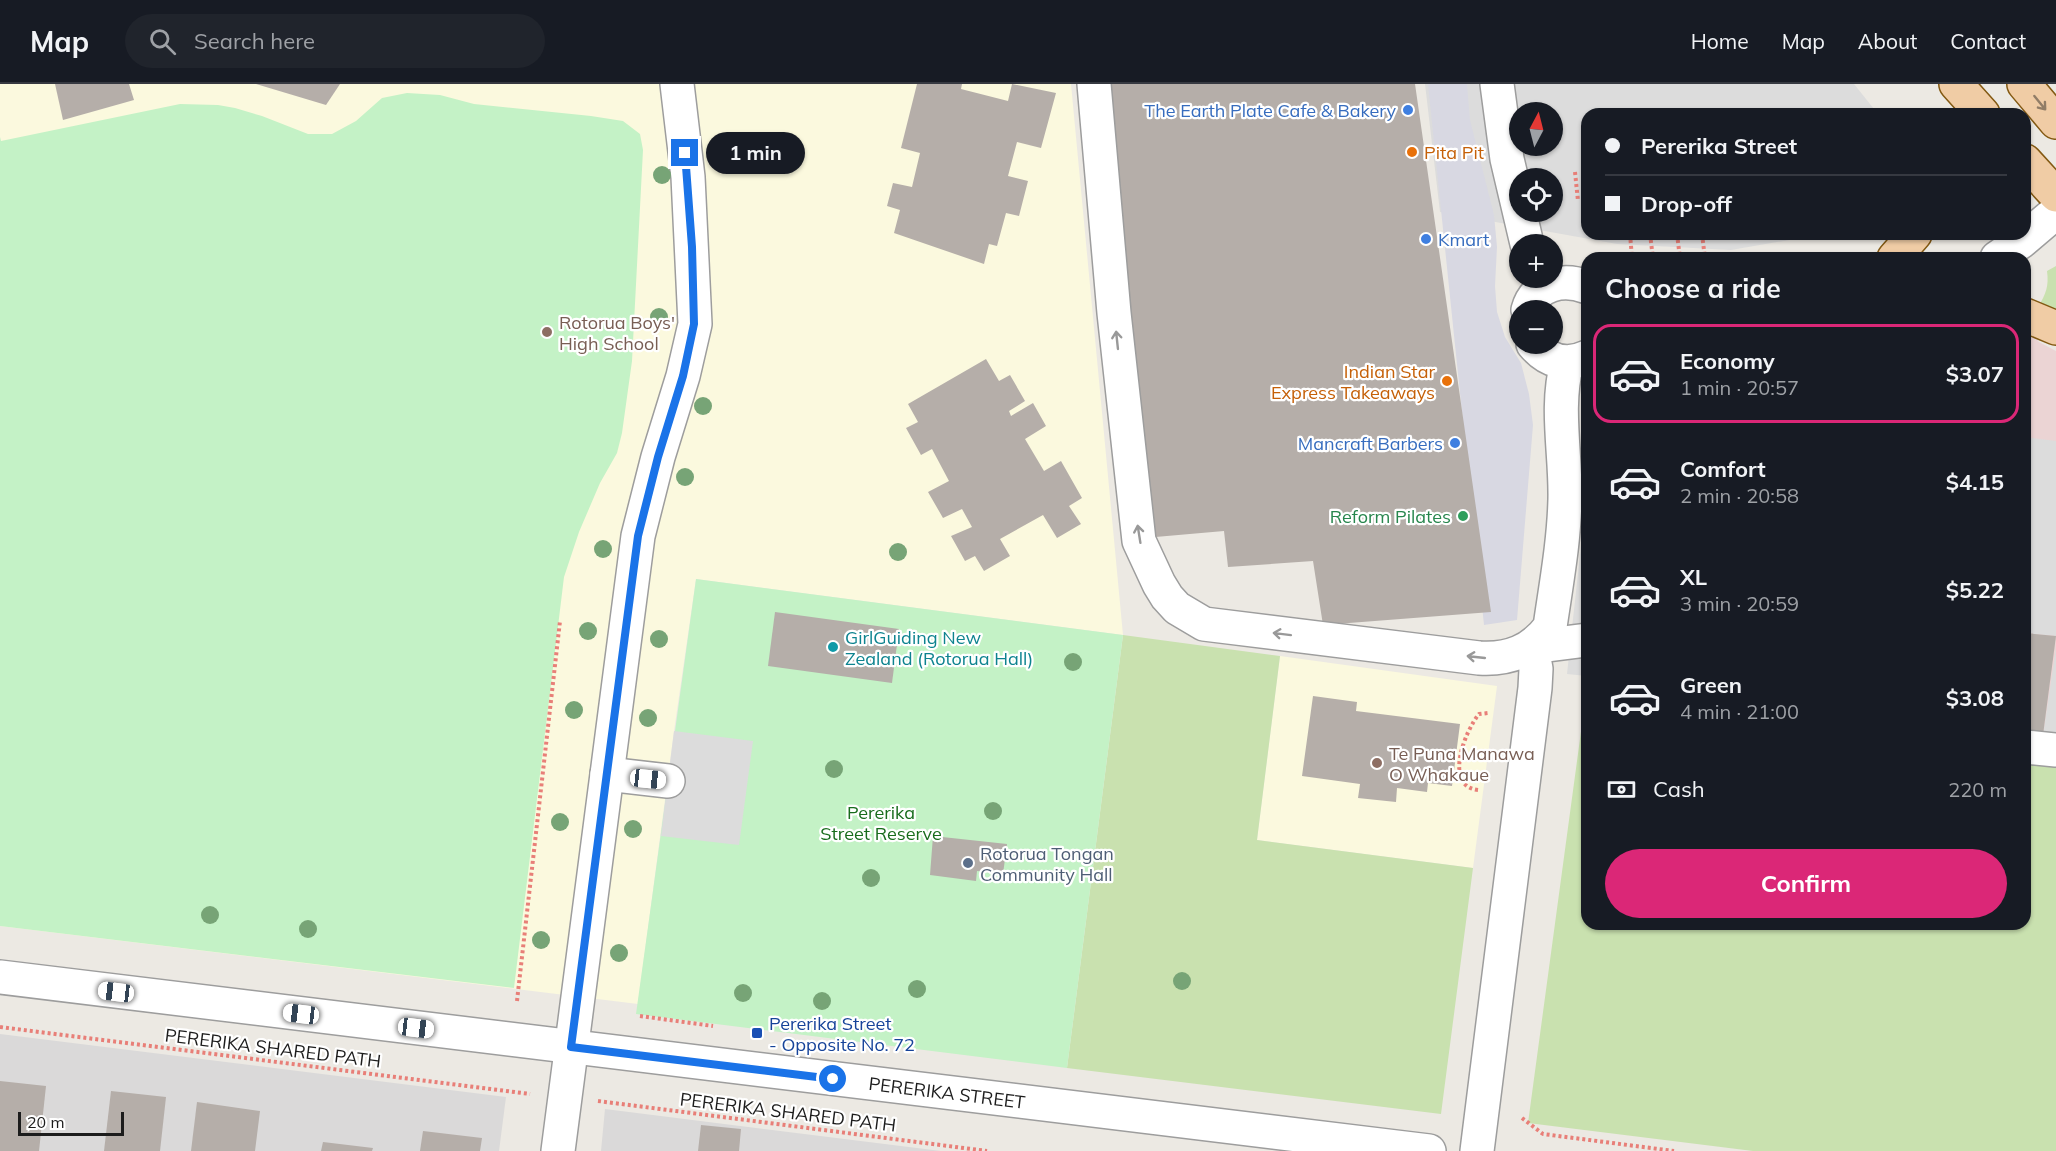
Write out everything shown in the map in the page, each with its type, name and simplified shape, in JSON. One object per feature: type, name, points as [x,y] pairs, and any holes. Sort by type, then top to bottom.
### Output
[{"type":"main road","points":[[1955,84],[1957,108]]},
{"type":"main road","points":[[1955,84],[1977,108]]},
{"type":"main road","points":[[2024,84],[2056,122]]},
{"type":"main road","points":[[2031,168],[2056,195]]},
{"type":"main road","points":[[1899,252],[1910,240]]},
{"type":"main road","points":[[2031,318],[2056,328]]},
{"type":"street","points":[[558,1151],[638,536],[658,457],[683,376],[694,324],[688,188],[677,84]]},
{"type":"street","points":[[1094,84],[1114,313],[1139,541],[1167,597],[1184,613],[1204,624],[1493,659],[1507,657],[1541,637],[1581,635]]},
{"type":"street","points":[[1497,84],[1507,159],[1525,234]]},
{"type":"street","points":[[2031,233],[2056,212]]},
{"type":"street","points":[[2006,252],[2023,240]]},
{"type":"street","points":[[1539,292],[1560,282],[1581,285]]},
{"type":"street","points":[[1542,354],[1554,360],[1577,360]]},
{"type":"street","points":[[1477,1151],[1536,669],[1562,539],[1565,498],[1561,384],[1577,360]]},
{"type":"street","points":[[2031,748],[2056,750]]},
{"type":"street","points":[[607,774],[668,781]]},
{"type":"street","name":"PERERIKA STREET","points":[[0,977],[1429,1151]]},
{"type":"path","points":[[1575,172],[1578,201]]},
{"type":"path","points":[[517,1001],[561,621]]},
{"type":"path","points":[[1478,790],[1469,789],[1462,783],[1459,773],[1464,737],[1479,714],[1488,714]]},
{"type":"path","name":"PERERIKA SHARED PATH","points":[[0,1027],[535,1095]]},
{"type":"path","name":"PERERIKA SHARED PATH","points":[[597,1101],[987,1151]]},
{"type":"path","points":[[1522,1118],[1543,1134],[1674,1151]]},
{"type":"shaded area","name":"Rotorua Boys' High School","points":[[0,84],[1071,84],[1123,635],[696,579],[638,1004],[0,926]]},
{"type":"shaded area","points":[[1425,84],[1854,84],[1873,108],[1581,108],[1581,237],[1440,212]]},
{"type":"shaded area","points":[[1428,84],[1467,84],[1470,120],[1494,215],[1497,247],[1495,286],[1497,312],[1509,344],[1509,354],[1515,354],[1521,363],[1529,394],[1533,425],[1517,620],[1484,625]]},
{"type":"shaded area","points":[[1595,240],[1789,240],[1731,250],[1617,244]]},
{"type":"shaded area","points":[[2031,333],[2039,342],[2056,351],[2056,766],[2031,763]]},
{"type":"shaded area","points":[[2031,438],[2056,441],[2056,636],[2031,634]]},
{"type":"shaded area","points":[[1581,546],[1581,675],[1567,674]]},
{"type":"shaded area","points":[[2056,648],[2056,736],[2043,735]]},
{"type":"shaded area","name":"Te Puna Manawa O Whakaue","points":[[1280,656],[1497,686],[1473,868],[1257,840]]},
{"type":"shaded area","points":[[674,731],[753,741],[739,845],[661,836]]},
{"type":"shaded area","points":[[0,1034],[506,1097],[499,1151],[0,1151]]},
{"type":"shaded area","points":[[605,1109],[941,1151],[601,1151]]},
{"type":"green space","name":"Rotorua Boys' High School","points":[[407,93],[440,95],[474,104],[623,121],[640,134],[643,150],[632,361],[622,433],[617,453],[600,483],[579,532],[564,577],[514,988],[0,926],[0,137],[1,141],[180,104],[235,108],[308,134],[332,134],[356,121],[382,98]]},
{"type":"green space","points":[[2056,266],[2056,314],[2038,307],[2046,290],[2047,271]]},
{"type":"green space","name":"Pererika Street Reserve","points":[[696,579],[1123,635],[1067,1068],[636,1014]]},
{"type":"green space","points":[[1123,635],[1280,656],[1257,840],[1473,868],[1441,1114],[1067,1068]]},
{"type":"green space","points":[[1581,732],[1581,930],[2031,930],[2031,763],[2056,766],[2056,1151],[1753,1151],[1528,1123]]},
{"type":"building","points":[[55,84],[129,84],[134,100],[63,120]]},
{"type":"building","points":[[256,84],[340,84],[326,105]]},
{"type":"building","points":[[917,84],[962,84],[961,89],[1008,101],[1012,84],[1056,93],[1041,148],[1017,142],[1008,176],[1028,181],[1019,216],[1006,213],[997,246],[989,244],[984,264],[894,233],[900,210],[887,206],[893,183],[912,187],[920,153],[901,148]]},
{"type":"building","points":[[1104,84],[1415,84],[1491,612],[1323,625],[1313,561],[1228,567],[1224,531],[1144,538]]},
{"type":"building","points":[[986,359],[999,381],[1010,375],[1025,401],[1009,411],[1011,416],[1033,403],[1046,426],[1025,439],[1044,471],[1061,461],[1082,498],[1069,506],[1081,524],[1057,538],[1043,515],[1000,539],[1010,556],[984,571],[975,556],[965,561],[951,536],[972,527],[962,509],[943,518],[928,492],[949,481],[932,449],[921,455],[906,428],[918,422],[908,404]]},
{"type":"building","name":"GirlGuiding New Zealand (Rotorua Hall)","points":[[775,612],[899,629],[892,683],[768,666]]},
{"type":"building","points":[[2031,634],[2056,636],[2043,735],[2031,733]]},
{"type":"building","points":[[1313,696],[1357,702],[1356,711],[1460,724],[1452,786],[1428,783],[1427,792],[1397,788],[1396,802],[1358,798],[1360,784],[1302,776]]},
{"type":"building","name":"Rotorua Tongan Community Hall","points":[[933,836],[1007,844],[1003,874],[977,871],[976,881],[930,875]]},
{"type":"building","points":[[0,1081],[46,1086],[39,1151],[0,1151]]},
{"type":"building","points":[[111,1091],[166,1097],[160,1151],[104,1151]]},
{"type":"building","points":[[197,1102],[260,1111],[255,1151],[191,1151]]},
{"type":"building","points":[[701,1125],[741,1129],[739,1151],[698,1151]]},
{"type":"building","points":[[423,1131],[482,1138],[480,1151],[420,1151]]},
{"type":"building","points":[[323,1142],[373,1148],[372,1151],[321,1151]]},
{"type":"place","name":"The Earth Plate Cafe & Bakery","points":[[1408,110]]},
{"type":"place","name":"Pita Pit","points":[[1412,152]]},
{"type":"place","name":"Kmart","points":[[1426,239]]},
{"type":"place","name":"Rotorua Boys' High School","points":[[547,332]]},
{"type":"place","name":"Indian Star Express Takeaways","points":[[1447,381]]},
{"type":"place","name":"Mancraft Barbers","points":[[1455,443]]},
{"type":"place","name":"Reform Pilates","points":[[1463,516]]},
{"type":"place","name":"GirlGuiding New Zealand (Rotorua Hall)","points":[[833,647]]},
{"type":"place","name":"Te Puna Manawa O Whakaue","points":[[1377,763]]},
{"type":"place","name":"Rotorua Tongan Community Hall","points":[[968,863]]},
{"type":"place","name":"Pererika Street - Opposite No. 72","points":[[757,1033]]},
{"type":"route","points":[[685,153],[692,247],[694,324],[683,376],[658,457],[638,536],[571,1047],[833,1079]]}]
